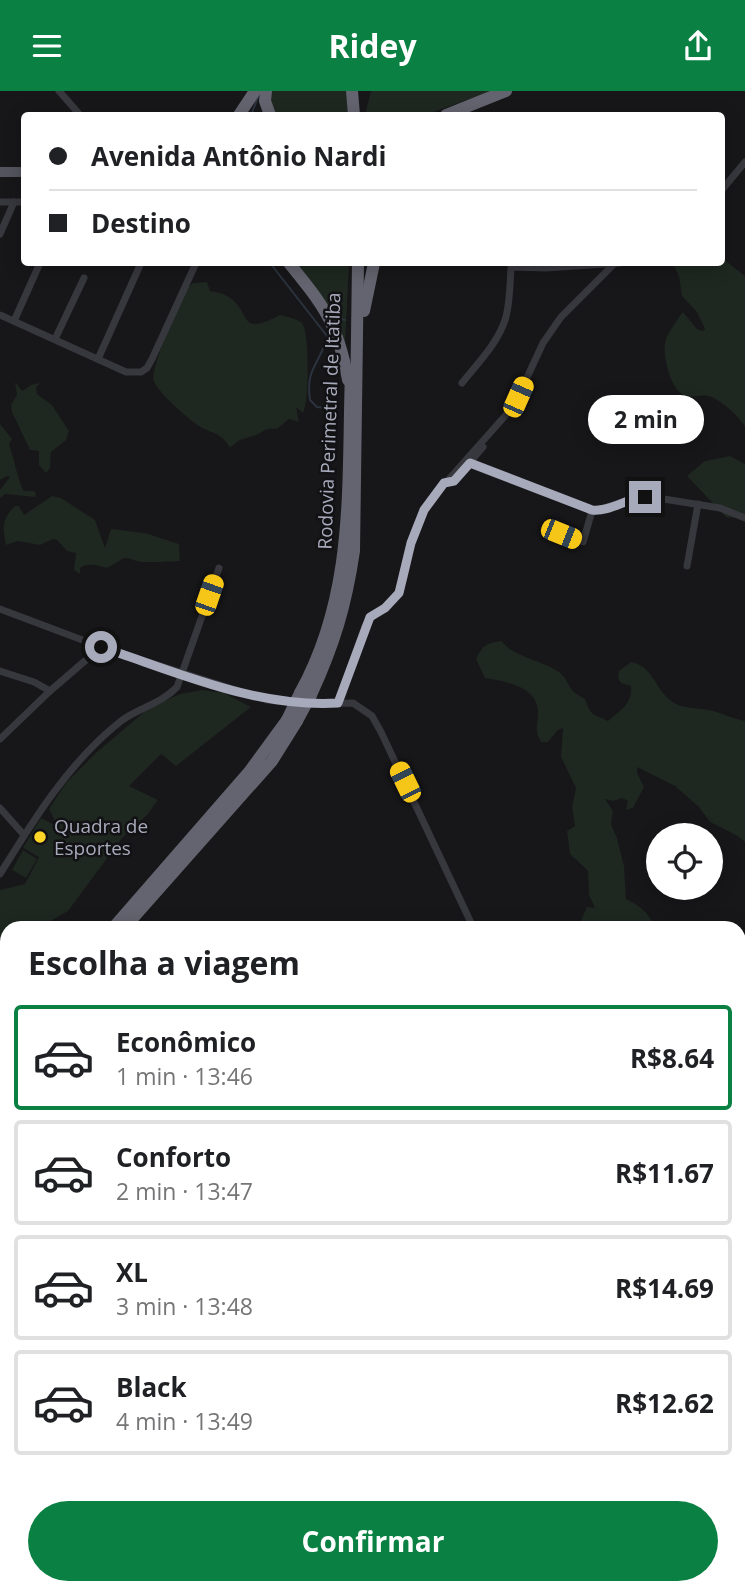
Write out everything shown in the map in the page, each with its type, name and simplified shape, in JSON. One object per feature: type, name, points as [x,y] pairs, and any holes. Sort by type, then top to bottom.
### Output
[{"type":"highway","points":[[241,112],[255,91]]},
{"type":"highway","points":[[266,91],[265,101],[269,112]]},
{"type":"highway","points":[[352,91],[357,112]]},
{"type":"highway","points":[[358,112],[359,91]]},
{"type":"highway","points":[[454,112],[506,91]]},
{"type":"highway","points":[[465,112],[492,97]]},
{"type":"highway","points":[[291,266],[320,302],[333,324],[343,352],[350,387]]},
{"type":"highway","name":"Rodovia Perimetral de Itatiba","points":[[306,694],[328,630],[344,559],[353,266]]},
{"type":"highway","name":"Rodovia Perimetral de Itatiba","points":[[130,921],[272,761],[340,625],[354,551],[358,266]]},
{"type":"highway","points":[[359,328],[373,266]]},
{"type":"highway","name":"Rodovia Perimetral de Itatiba","points":[[119,921],[292,720]]},
{"type":"main road","points":[[0,172],[21,172]]},
{"type":"street","points":[[59,91],[77,112]]},
{"type":"street","points":[[725,186],[745,162]]},
{"type":"street","points":[[0,202],[21,202]]},
{"type":"street","points":[[0,234],[14,202]]},
{"type":"street","points":[[14,321],[39,266]]},
{"type":"street","points":[[98,359],[140,266]]},
{"type":"street","points":[[0,315],[126,372],[141,372],[152,359],[195,266]]},
{"type":"street","points":[[462,383],[490,348],[505,320],[510,296],[511,267],[574,266]]},
{"type":"street","points":[[338,703],[365,626],[370,617],[385,608],[399,593],[417,525],[424,510],[518,397],[543,343],[561,317],[614,266]]},
{"type":"street","points":[[55,339],[84,278]]},
{"type":"street","points":[[444,483],[454,481],[485,445],[487,436]]},
{"type":"street","points":[[470,463],[592,510],[601,511],[628,500],[645,497],[720,508],[745,517]]},
{"type":"street","points":[[687,566],[698,504]]},
{"type":"street","points":[[561,534],[583,542],[592,510]]},
{"type":"street","points":[[0,874],[55,789],[85,754],[123,719],[170,694],[177,687],[219,568]]},
{"type":"street","points":[[0,609],[101,647],[267,700],[353,703],[372,716],[470,921]]},
{"type":"street","points":[[0,739],[101,647]]},
{"type":"street","points":[[0,671],[34,682],[50,691]]},
{"type":"street","points":[[0,808],[24,835]]},
{"type":"shaded area","points":[[268,91],[349,91],[350,112],[272,112]]},
{"type":"shaded area","points":[[371,91],[492,91],[433,112],[366,112]]},
{"type":"shaded area","points":[[725,260],[745,276],[745,427],[729,409],[712,397],[689,397],[682,394],[670,377],[666,360],[666,339],[683,312],[697,329],[705,329],[697,312],[682,296],[679,276],[674,266],[725,266]]},
{"type":"shaded area","points":[[294,266],[349,266],[345,345]]},
{"type":"shaded area","points":[[207,282],[210,291],[225,295],[235,302],[251,323],[257,324],[280,315],[297,320],[305,329],[307,396],[303,413],[296,407],[299,422],[289,419],[277,429],[267,429],[242,439],[230,448],[219,435],[201,427],[167,398],[157,387],[153,375],[160,351],[188,287],[193,283]]},
{"type":"shaded area","points":[[15,382],[22,391],[40,383],[36,387],[37,394],[52,405],[69,431],[66,440],[51,452],[50,468],[46,473],[39,465],[39,451],[30,450],[12,412],[11,405],[17,395]]},
{"type":"shaded area","points":[[0,424],[12,439],[9,444],[22,487],[24,491],[34,491],[35,497],[5,494],[0,498],[0,490],[10,477],[0,480]]},
{"type":"shaded area","points":[[730,456],[745,464],[745,519],[726,517],[687,476],[705,461]]},
{"type":"shaded area","points":[[52,496],[61,498],[95,520],[105,548],[111,529],[145,533],[179,544],[180,561],[141,562],[124,558],[107,568],[83,566],[80,568],[80,574],[74,570],[76,553],[67,551],[57,540],[40,545],[18,541],[6,545],[4,524],[15,506],[19,506],[24,515]]},
{"type":"shaded area","points":[[502,641],[519,654],[559,672],[573,691],[585,699],[594,715],[608,721],[630,698],[631,686],[621,683],[618,678],[619,671],[631,662],[644,668],[665,695],[675,703],[745,721],[745,842],[723,828],[723,823],[710,822],[699,807],[675,786],[637,767],[644,787],[633,808],[626,810],[628,801],[622,798],[613,801],[605,799],[613,811],[611,824],[624,866],[626,899],[638,906],[652,921],[581,921],[587,907],[595,908],[589,895],[588,871],[570,854],[567,831],[575,826],[572,807],[576,788],[561,757],[563,728],[548,742],[541,742],[537,730],[538,710],[532,695],[518,686],[485,678],[476,659],[486,645]]},
{"type":"shaded area","points":[[202,690],[224,693],[251,707],[176,766],[161,754],[129,786],[158,800],[147,815],[122,838],[68,911],[50,921],[0,921],[0,890],[25,884],[39,857],[23,848],[41,818],[58,827],[49,809],[66,783],[97,752],[150,707],[180,694]]},
{"type":"shaded area","points":[[23,850],[37,859],[26,878],[12,870]]},
{"type":"waterway","points":[[252,112],[259,95]]},
{"type":"waterway","points":[[272,266],[327,336],[310,380],[310,400],[317,407],[326,408],[329,391]]},
{"type":"waterway","points":[[334,317],[345,320]]},
{"type":"place","name":"Quadra de Esportes","points":[[40,837]]},
{"type":"route","points":[[101,647],[267,700],[338,703],[365,626],[370,617],[385,608],[399,593],[411,543],[424,510],[444,483],[454,481],[470,463],[592,510],[601,511],[628,500],[645,497]]}]
